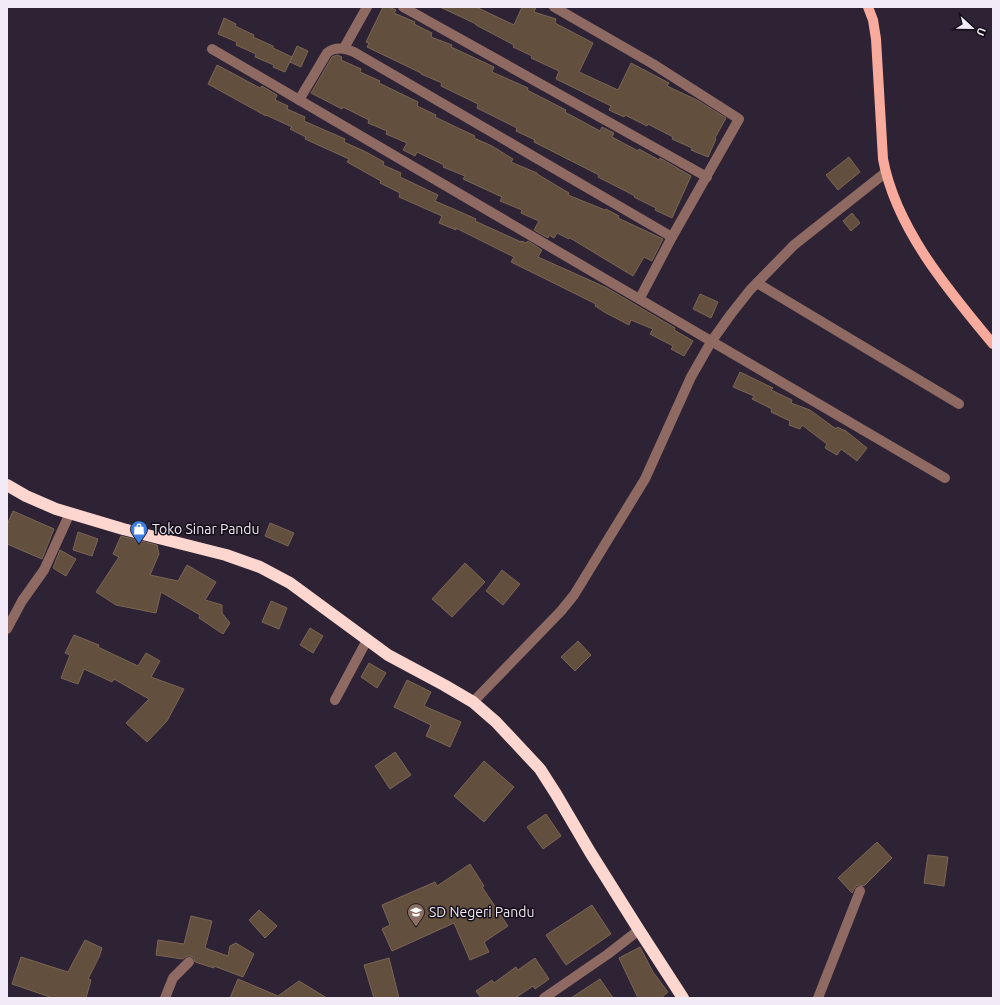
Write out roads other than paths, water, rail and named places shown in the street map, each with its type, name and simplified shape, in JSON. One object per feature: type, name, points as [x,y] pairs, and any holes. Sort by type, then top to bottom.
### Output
[{"type":"highway","points":[[7,485],[26,496],[56,509],[123,529],[215,551],[260,567],[290,583],[388,655],[473,702],[496,722],[540,770],[560,800],[590,852],[683,998]]},
{"type":"main road","points":[[868,7],[873,20],[876,39],[881,146],[886,173],[904,219],[940,279],[993,344]]},
{"type":"street","points":[[344,48],[367,7]]},
{"type":"street","points":[[402,7],[707,177]]},
{"type":"street","points":[[554,7],[653,64],[739,119],[672,237],[640,298]]},
{"type":"street","points":[[299,100],[326,53],[330,50],[344,48],[359,54],[672,237]]},
{"type":"street","points":[[212,49],[640,298],[711,342],[945,478]]},
{"type":"street","points":[[473,702],[561,611],[574,595],[645,479],[691,377],[711,342],[731,314],[757,283],[794,245],[886,173]]},
{"type":"street","points":[[757,283],[958,404]]},
{"type":"street","points":[[7,628],[22,601],[44,570],[70,513]]},
{"type":"street","points":[[335,700],[367,640]]},
{"type":"street","points":[[818,998],[860,891]]},
{"type":"street","points":[[545,998],[608,954],[639,930]]},
{"type":"street","points":[[165,998],[173,978],[189,962]]},
{"type":"place","name":"Toko Sinar Pandu","points":[[139,544]]},
{"type":"place","name":"SD Negeri Pandu","points":[[416,927]]}]
